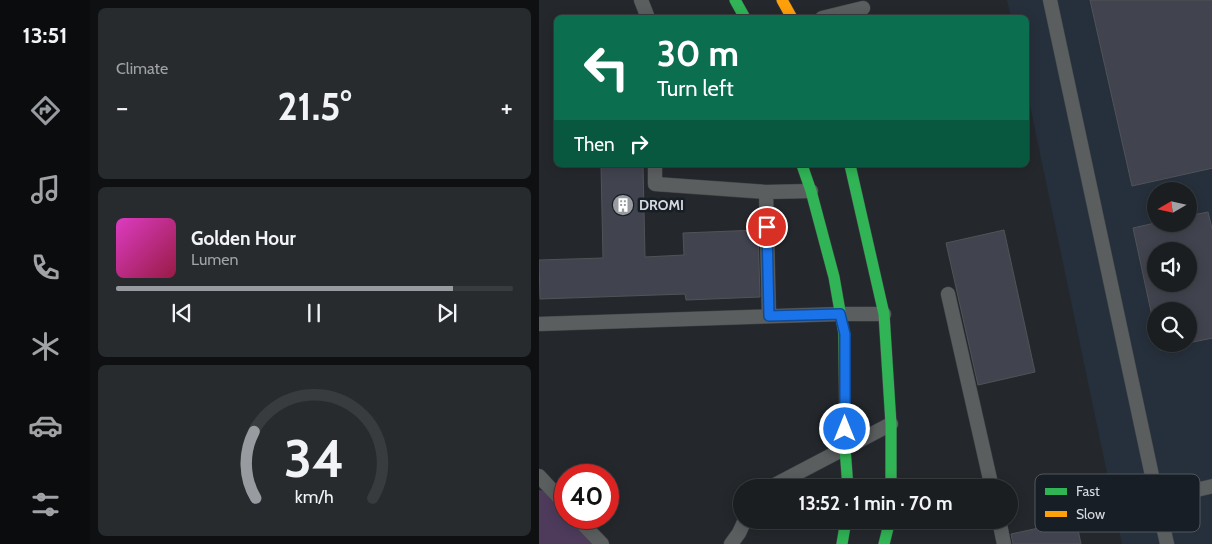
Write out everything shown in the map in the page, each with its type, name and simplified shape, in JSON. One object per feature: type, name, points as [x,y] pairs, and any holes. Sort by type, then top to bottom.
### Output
[{"type":"street","points":[[735,0],[743,15]]},
{"type":"street","points":[[782,0],[790,15]]},
{"type":"street","points":[[803,167],[834,277],[845,334],[845,448],[847,479]]},
{"type":"street","points":[[850,167],[884,314],[891,424],[891,479]]},
{"type":"street","points":[[842,544],[844,529]]},
{"type":"street","points":[[884,544],[888,529]]},
{"type":"lane","points":[[641,0],[647,15]]},
{"type":"lane","points":[[1050,0],[1152,474]]},
{"type":"lane","points":[[836,15],[863,9]]},
{"type":"lane","points":[[655,167],[655,184],[766,192],[811,191]]},
{"type":"lane","points":[[766,192],[769,316]]},
{"type":"lane","points":[[948,294],[990,479]]},
{"type":"lane","points":[[539,324],[884,314]]},
{"type":"lane","points":[[786,479],[891,424]]},
{"type":"lane","points":[[539,476],[554,492]]},
{"type":"lane","points":[[588,529],[602,544]]},
{"type":"lane","points":[[731,544],[741,529]]},
{"type":"lane","points":[[1001,529],[1004,544]]},
{"type":"shaded area","points":[[1007,0],[1212,0],[1212,544],[1122,544],[1119,532],[1200,532],[1200,474],[1107,474],[1029,101],[1029,15],[1011,15]]},
{"type":"shaded area","points":[[539,490],[554,493],[554,529],[588,529],[601,544],[539,544]]},
{"type":"building","points":[[1090,0],[1213,0],[1213,168],[1132,186]]},
{"type":"building","points":[[601,167],[643,167],[645,257],[684,255],[683,233],[758,230],[760,297],[686,300],[685,294],[540,299],[539,260],[603,258]]},
{"type":"building","points":[[1208,212],[1213,233],[1213,338],[1197,341],[1197,302],[1149,302],[1133,228],[1147,225],[1147,232],[1197,232],[1197,214]]},
{"type":"building","points":[[1004,230],[1035,372],[978,385],[946,243]]},
{"type":"building","points":[[1035,529],[1035,532],[1078,532],[1081,544],[1013,544],[1011,534]]},
{"type":"traffic: fast","points":[[735,0],[743,15]]},
{"type":"traffic: fast","points":[[803,167],[834,277],[844,334],[845,448],[847,479]]},
{"type":"traffic: fast","points":[[850,167],[884,314],[891,424],[891,479]]},
{"type":"traffic: fast","points":[[842,544],[844,529]]},
{"type":"traffic: fast","points":[[884,544],[888,529]]},
{"type":"traffic: slow","points":[[782,0],[790,15]]},
{"type":"place","name":"DROMI","points":[[623,205]]},
{"type":"route","points":[[767,227],[769,316],[840,314],[845,334],[845,429]]}]
